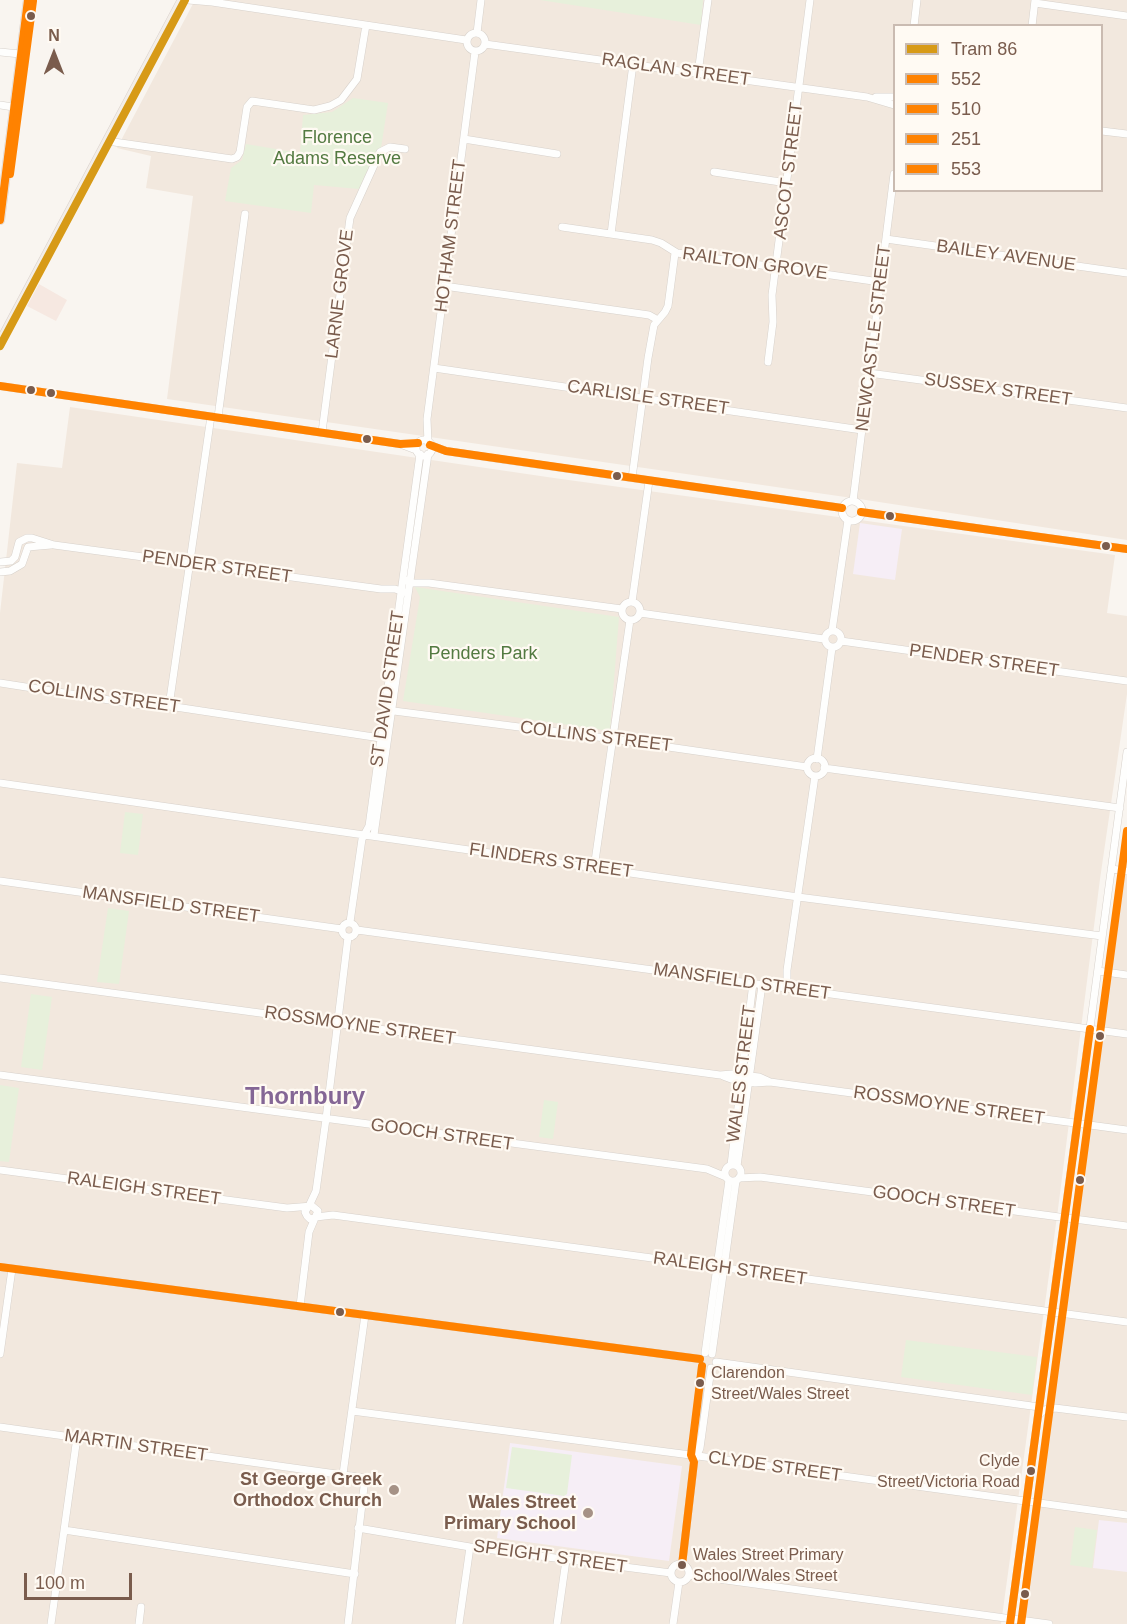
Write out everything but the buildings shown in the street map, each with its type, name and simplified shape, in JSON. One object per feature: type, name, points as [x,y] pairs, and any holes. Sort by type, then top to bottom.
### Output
[{"type":"main road","points":[[18,54],[22,0]]},
{"type":"main road","points":[[0,220],[7,106],[28,0]]},
{"type":"main road","points":[[0,342],[182,0]]},
{"type":"main road","points":[[0,173],[5,147]]},
{"type":"street","points":[[188,0],[210,1],[466,40]]},
{"type":"street","points":[[477,33],[481,0]]},
{"type":"street","points":[[698,73],[708,0]]},
{"type":"street","name":"ASCOT STREET","points":[[768,362],[776,267],[810,0]]},
{"type":"street","points":[[914,24],[917,0]]},
{"type":"street","points":[[1032,24],[1035,1],[1127,16]]},
{"type":"street","points":[[107,141],[237,158],[247,107],[252,101],[314,110],[330,106],[341,100],[357,79],[366,25]]},
{"type":"street","points":[[477,33],[483,37],[485,44],[482,50],[474,51],[468,48],[466,40],[470,34],[477,33]]},
{"type":"street","name":"RAGLAN STREET","points":[[485,44],[893,101]]},
{"type":"street","name":"HOTHAM STREET","points":[[424,448],[474,51]]},
{"type":"street","points":[[0,52],[18,54]]},
{"type":"street","points":[[611,234],[633,64]]},
{"type":"street","points":[[1103,130],[1127,134]]},
{"type":"street","points":[[464,139],[557,154]]},
{"type":"street","name":"LARNE GROVE","points":[[322,432],[350,218],[380,152],[390,147],[405,149]]},
{"type":"street","points":[[714,172],[787,183]]},
{"type":"street","name":"NEWCASTLE STREET","points":[[853,501],[893,182]]},
{"type":"street","points":[[169,706],[245,214]]},
{"type":"street","name":"RAILTON GROVE","points":[[562,227],[657,241],[675,253],[880,282]]},
{"type":"street","name":"BAILEY AVENUE","points":[[886,240],[1127,273]]},
{"type":"street","points":[[632,478],[654,325],[668,306],[675,253]]},
{"type":"street","points":[[444,286],[649,315],[658,320]]},
{"type":"street","name":"CARLISLE STREET","points":[[434,368],[862,430]]},
{"type":"street","name":"SUSSEX STREET","points":[[869,373],[1127,408]]},
{"type":"street","points":[[0,386],[842,508]]},
{"type":"street","name":"ST DAVID STREET","points":[[350,922],[362,839],[369,827],[384,738],[424,448]]},
{"type":"street","points":[[632,602],[649,481]]},
{"type":"street","points":[[853,501],[859,504],[861,512],[856,519],[848,520],[842,514],[842,508],[848,502],[853,501]]},
{"type":"street","points":[[861,512],[1127,549]]},
{"type":"street","points":[[824,639],[832,631],[848,520]]},
{"type":"street","name":"PENDER STREET","points":[[0,562],[11,561],[15,557],[20,542],[27,538],[54,545],[404,593]]},
{"type":"street","name":"PENDER STREET","points":[[0,572],[10,571],[22,564],[28,547],[54,545]]},
{"type":"street","points":[[407,580],[622,609]]},
{"type":"street","points":[[632,602],[638,604],[640,613],[637,618],[630,620],[624,617],[622,609],[625,604],[632,602]]},
{"type":"street","points":[[640,613],[824,639]]},
{"type":"street","points":[[594,868],[630,620]]},
{"type":"street","points":[[832,631],[839,633],[841,641],[839,645],[832,648]]},
{"type":"street","points":[[824,639],[826,644],[832,648]]},
{"type":"street","name":"PENDER STREET","points":[[841,641],[1127,681]]},
{"type":"street","points":[[817,759],[832,648]]},
{"type":"street","name":"COLLINS STREET","points":[[0,683],[384,738]]},
{"type":"street","name":"COLLINS STREET","points":[[388,711],[613,739],[807,767]]},
{"type":"street","name":"ST DAVID STREET","points":[[374,836],[384,738]]},
{"type":"street","points":[[1011,1622],[1025,1502],[1127,752]]},
{"type":"street","points":[[817,759],[822,761],[825,768],[821,775],[815,776],[810,774],[807,767],[811,760],[817,759]]},
{"type":"street","points":[[825,768],[1120,808]]},
{"type":"street","points":[[784,988],[815,776]]},
{"type":"street","name":"FLINDERS STREET","points":[[0,783],[798,897],[1102,936]]},
{"type":"street","points":[[1111,869],[1127,871]]},
{"type":"street","name":"MANSFIELD STREET","points":[[0,881],[342,929]]},
{"type":"street","points":[[350,922],[357,930],[353,936],[348,937],[342,929],[346,923],[350,922]]},
{"type":"street","name":"MANSFIELD STREET","points":[[357,930],[1127,1034]]},
{"type":"street","points":[[300,1306],[348,937]]},
{"type":"street","points":[[1098,971],[1127,975]]},
{"type":"street","name":"ROSSMOYNE STREET","points":[[0,978],[1127,1130]]},
{"type":"street","name":"WALES STREET","points":[[734,1167],[745,1078],[753,983]]},
{"type":"street","name":"WALES STREET","points":[[745,1078],[762,985]]},
{"type":"street","name":"GOOCH STREET","points":[[0,1075],[707,1170],[732,1179],[760,1177],[1127,1226]]},
{"type":"street","points":[[734,1167],[741,1174],[732,1179],[725,1172],[734,1167]]},
{"type":"street","name":"GOOCH STREET","points":[[707,1170],[734,1167],[760,1177]]},
{"type":"street","name":"RALEIGH STREET","points":[[0,1170],[1127,1322]]},
{"type":"street","points":[[682,1565],[705,1358],[732,1179]]},
{"type":"street","points":[[0,1267],[705,1358],[713,1365],[1039,1407]]},
{"type":"street","points":[[0,1354],[12,1269]]},
{"type":"street","points":[[348,1624],[365,1478],[343,1474],[365,1315]]},
{"type":"street","points":[[705,1358],[713,1365]]},
{"type":"street","points":[[694,1458],[713,1365]]},
{"type":"street","points":[[1038,1416],[1044,1410],[1055,1408],[1127,1417]]},
{"type":"street","name":"CLYDE STREET","points":[[352,1412],[1127,1515]]},
{"type":"street","name":"MARTIN STREET","points":[[0,1427],[343,1474]]},
{"type":"street","points":[[51,1624],[76,1437]]},
{"type":"street","name":"SPEIGHT STREET","points":[[358,1528],[470,1547],[671,1574]]},
{"type":"street","points":[[64,1530],[355,1574]]},
{"type":"street","points":[[459,1624],[470,1547]]},
{"type":"street","points":[[557,1624],[566,1560]]},
{"type":"street","points":[[682,1565],[687,1567],[689,1575],[687,1580],[679,1582],[674,1580],[671,1574],[675,1567],[682,1565]]},
{"type":"street","points":[[689,1575],[1011,1622],[1049,1624]]},
{"type":"street","points":[[673,1624],[679,1582]]},
{"type":"street","points":[[139,1624],[141,1607]]},
{"type":"shaded area","points":[[195,0],[1127,0],[1127,540],[167,399],[193,196],[146,188],[151,156],[117,148]]},
{"type":"shaded area","points":[[39,284],[67,300],[56,321],[27,306]]},
{"type":"shaded area","points":[[70,407],[554,478],[1115,555],[1107,613],[1127,616],[1127,694],[1100,879],[1058,1209],[1001,1624],[0,1624],[0,613],[17,463],[62,468]]},
{"type":"shaded area","points":[[860,523],[902,529],[895,580],[853,574]]},
{"type":"shaded area","points":[[1127,834],[1127,1624],[1017,1624],[1064,1269]]},
{"type":"shaded area","name":"Wales Street Primary School","points":[[510,1443],[682,1466],[669,1561],[497,1538]]},
{"type":"shaded area","points":[[1099,1520],[1127,1523],[1127,1572],[1093,1568]]},
{"type":"green space","points":[[540,0],[703,0],[701,25]]},
{"type":"green space","name":"Florence Adams Reserve","points":[[353,98],[388,103],[381,148],[376,151],[359,189],[314,185],[311,213],[225,201],[231,168],[242,160],[246,144],[300,153],[303,115],[332,112]]},
{"type":"green space","name":"Penders Park","points":[[415,587],[619,617],[610,731],[403,701],[420,597]]},
{"type":"green space","points":[[125,812],[143,814],[138,855],[120,853]]},
{"type":"green space","points":[[108,908],[129,911],[119,984],[97,982]]},
{"type":"green space","points":[[31,994],[52,997],[42,1070],[21,1067]]},
{"type":"green space","points":[[0,1085],[19,1088],[9,1162],[0,1161]]},
{"type":"green space","points":[[544,1100],[558,1102],[553,1139],[539,1137]]},
{"type":"green space","points":[[906,1340],[1037,1357],[1032,1395],[901,1377]]},
{"type":"green space","points":[[512,1447],[572,1455],[567,1494],[564,1496],[506,1488]]},
{"type":"green space","points":[[1075,1527],[1097,1530],[1092,1568],[1070,1565]]},
{"type":"tram line","name":"86","points":[[0,346],[185,0]]},
{"type":"transit line","name":"552","points":[[0,220],[28,0]]},
{"type":"transit line","name":"553","points":[[10,174],[33,1]]},
{"type":"transit line","name":"552","points":[[0,386],[400,444],[418,443]]},
{"type":"transit line","name":"552","points":[[430,445],[446,451],[842,508]]},
{"type":"transit line","name":"552","points":[[861,512],[1127,549]]},
{"type":"transit line","name":"251","points":[[1021,1624],[1127,831]]},
{"type":"transit line","name":"552","points":[[1010,1624],[1090,1029]]},
{"type":"transit line","name":"510","points":[[0,1267],[700,1359]]},
{"type":"transit line","name":"510","points":[[682,1565],[694,1462],[691,1455],[702,1366]]},
{"type":"place","name":"Clarendon Street/Wales Street","points":[[700,1383]]},
{"type":"place","name":"Clyde Street/Victoria Road","points":[[1031,1471]]},
{"type":"place","name":"St George Greek Orthodox Church","points":[[394,1490]]},
{"type":"place","name":"Wales Street Primary School","points":[[588,1513]]},
{"type":"place","name":"Wales Street Primary School/Wales Street","points":[[682,1565]]},
{"type":"district","name":"Thornbury","points":[[305,1097]]}]
